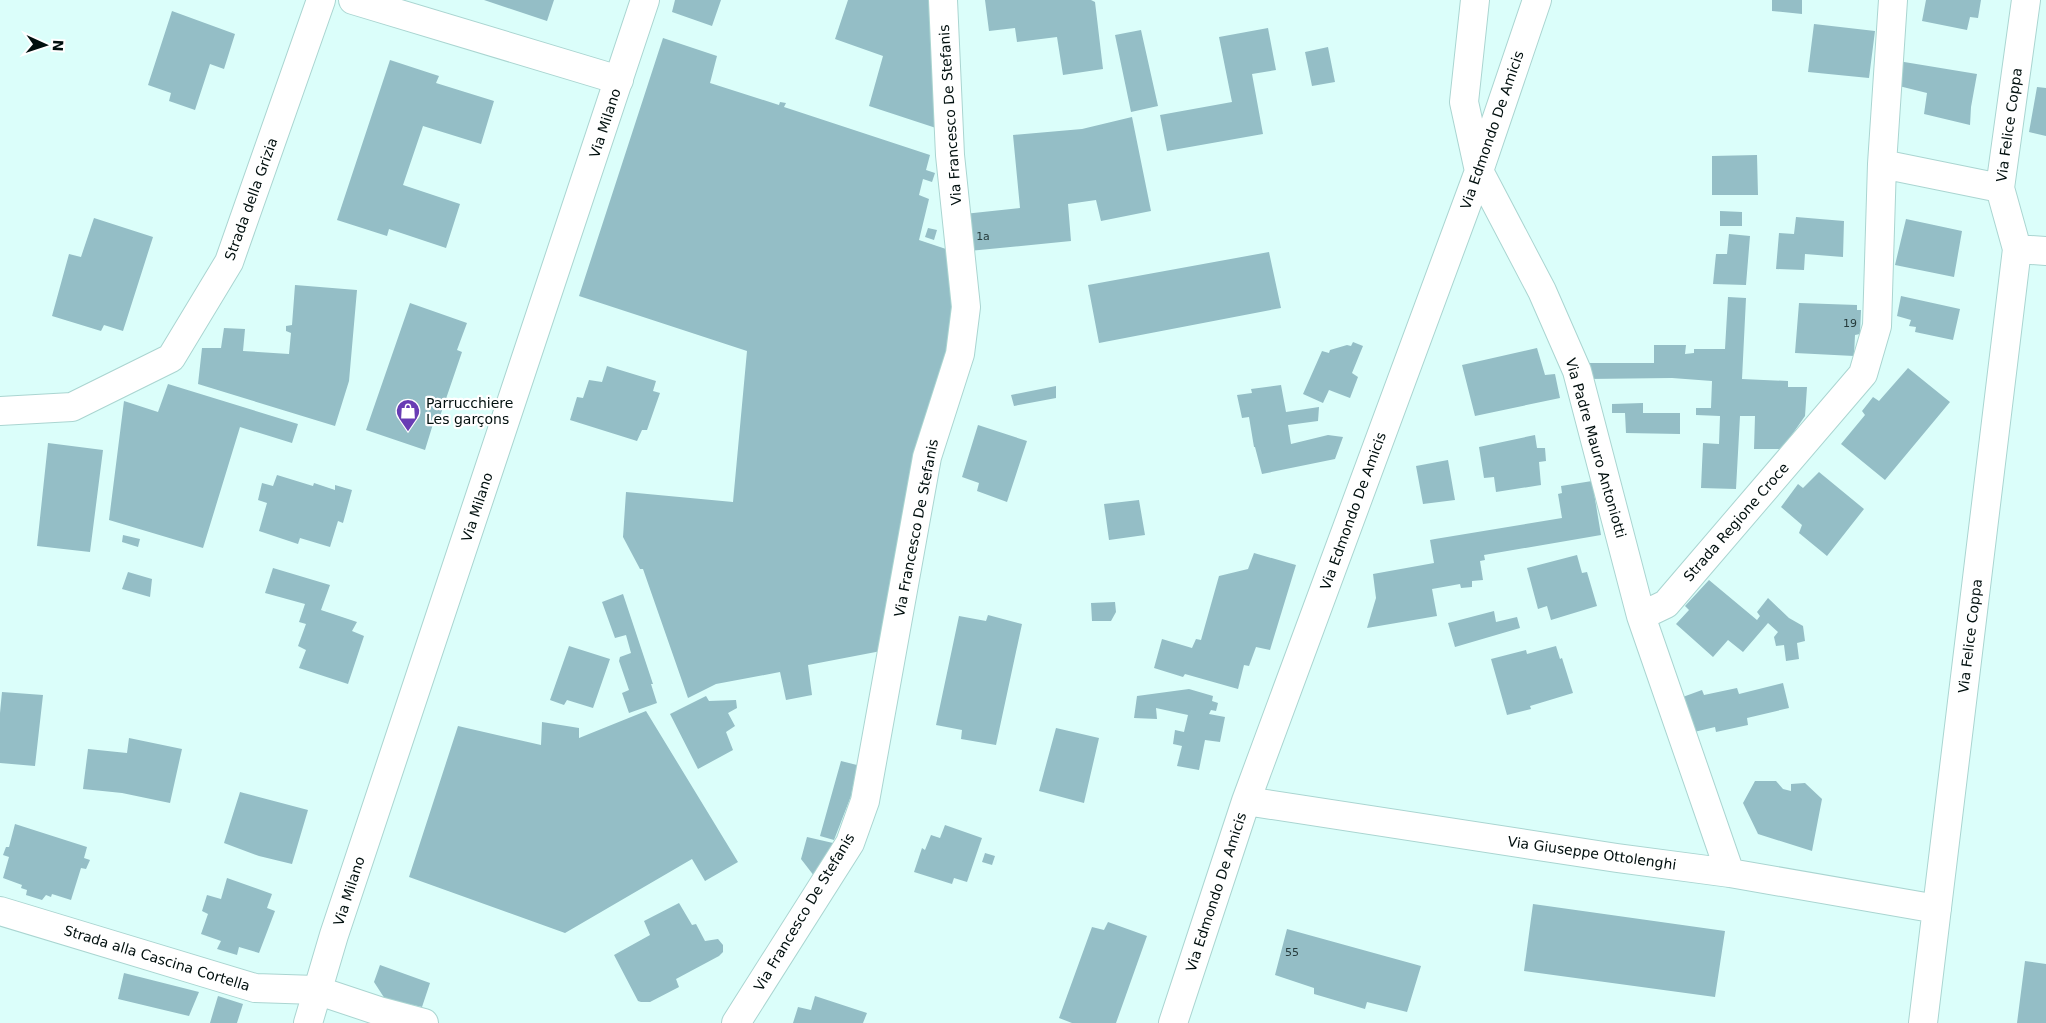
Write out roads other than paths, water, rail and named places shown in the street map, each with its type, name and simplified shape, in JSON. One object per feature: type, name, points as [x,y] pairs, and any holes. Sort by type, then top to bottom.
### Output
[{"type":"street","name":"Strada della Grizia","points":[[0,411],[72,407],[171,358],[229,262],[321,0]]},
{"type":"street","points":[[353,0],[619,80]]},
{"type":"street","name":"Via Milano","points":[[310,1013],[645,0]]},
{"type":"street","name":"Via Francesco De Stefanis","points":[[736,1023],[850,843],[865,801],[927,457],[960,354],[966,307],[950,155],[943,0]]},
{"type":"street","name":"Via Padre Mauro Antoniotti","points":[[1475,0],[1464,102],[1479,171],[1542,291],[1578,371],[1641,616]]},
{"type":"street","name":"Via Edmondo De Amicis","points":[[1173,1023],[1246,801],[1479,171],[1537,0]]},
{"type":"street","name":"Strada Regione Croce","points":[[1641,616],[1666,604],[1863,374],[1877,326],[1882,164],[1893,0]]},
{"type":"street","name":"Via Felice Coppa","points":[[1923,1023],[2017,248],[2000,188],[2026,0]]},
{"type":"street","points":[[1882,164],[2000,188]]},
{"type":"street","points":[[2017,248],[2046,251]]},
{"type":"street","points":[[1641,616],[1730,873]]},
{"type":"street","name":"Via Giuseppe Ottolenghi","points":[[1246,801],[1617,858],[1730,873],[1937,909]]},
{"type":"street","name":"Strada alla Cascina Cortella","points":[[0,911],[255,988],[310,1013]]},
{"type":"street","points":[[310,1013],[379,1011],[424,1023]]},
{"type":"place","name":"Parrucchiere Les garçons","points":[[408,432]]}]
